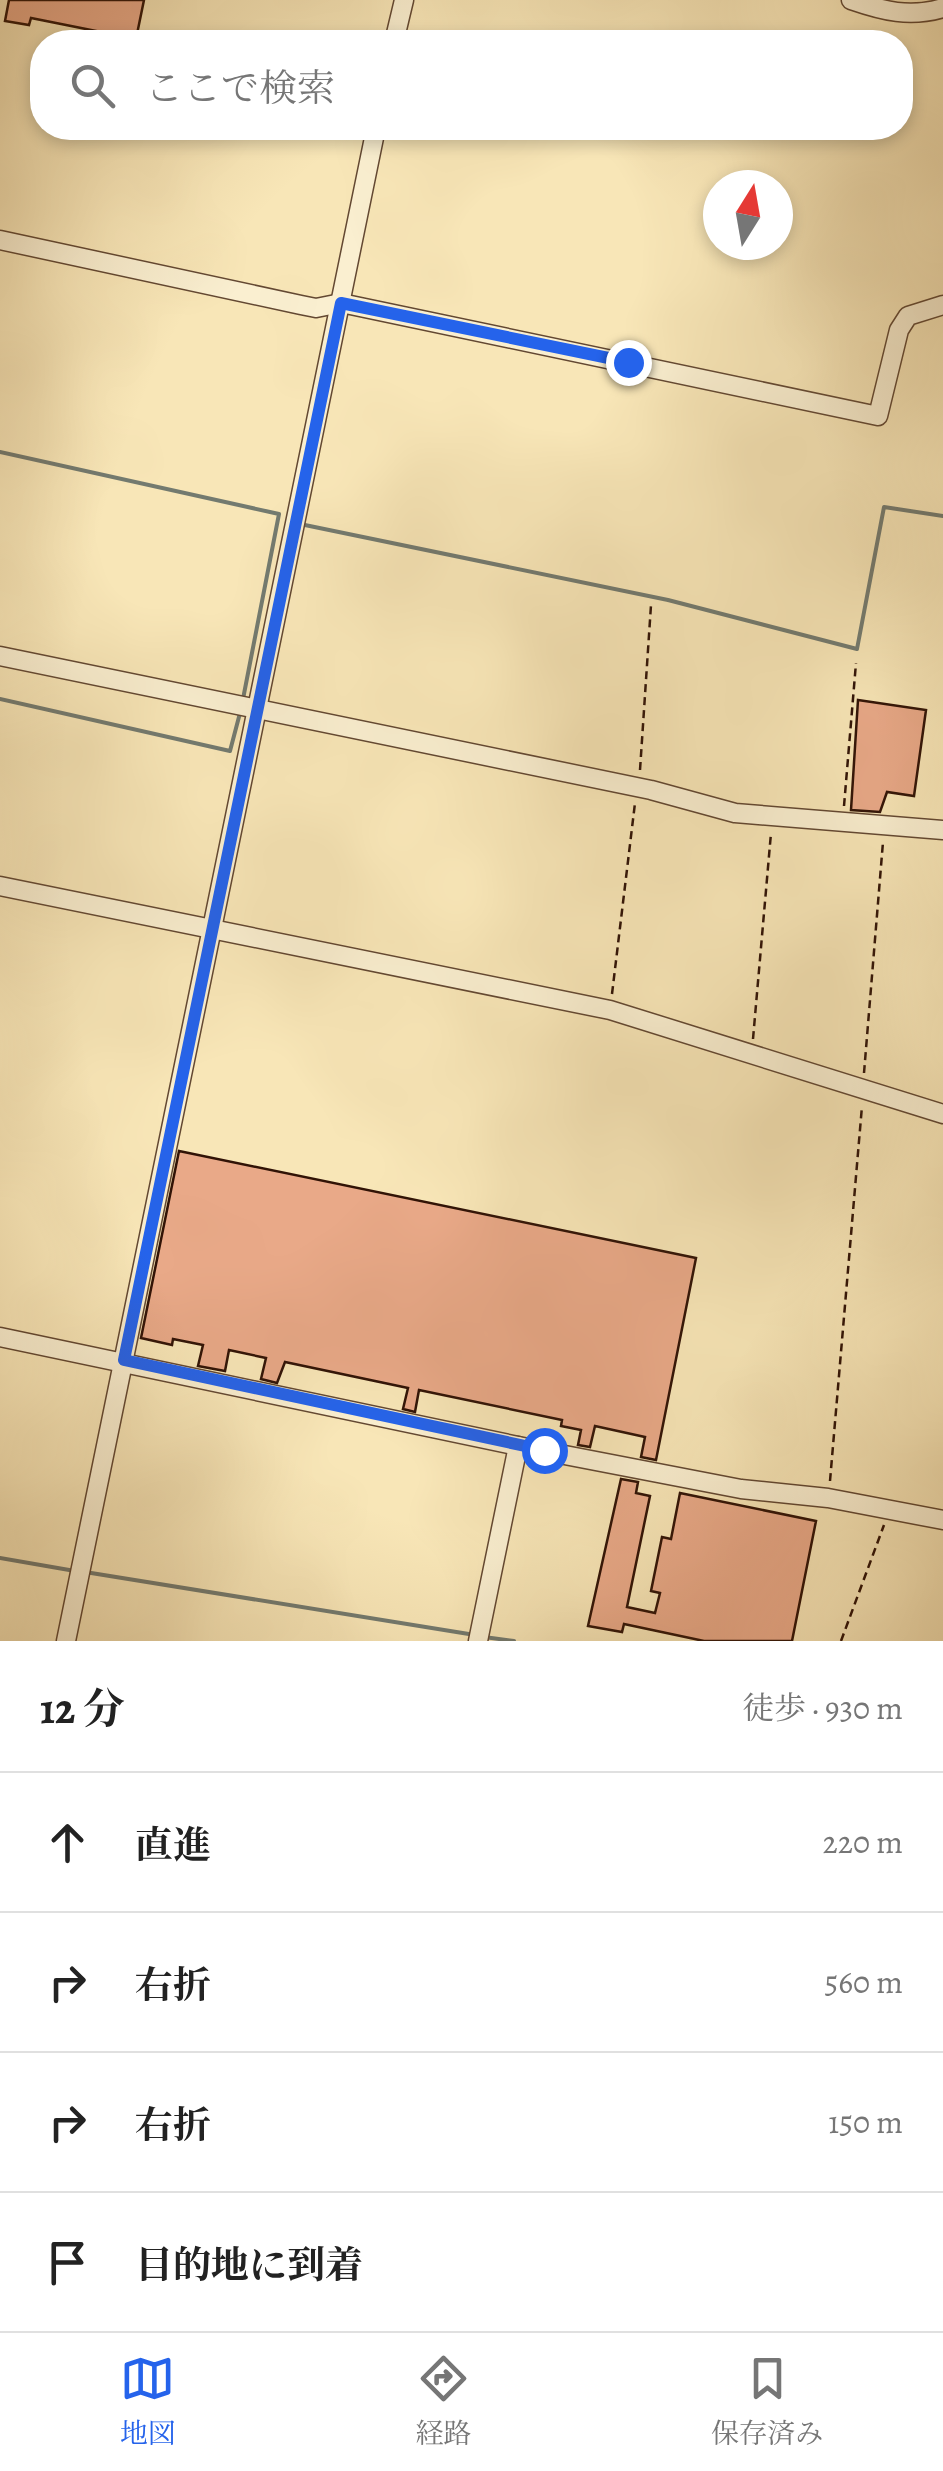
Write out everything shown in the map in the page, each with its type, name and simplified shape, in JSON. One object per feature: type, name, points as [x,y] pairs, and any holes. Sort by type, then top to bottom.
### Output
[{"type":"street","points":[[397,30],[404,0]]},
{"type":"street","points":[[851,0],[888,13],[925,14],[943,8]]},
{"type":"street","points":[[66,1641],[374,140]]},
{"type":"street","points":[[0,240],[301,306],[316,308],[341,303],[878,416],[900,330],[908,316],[943,305]]},
{"type":"street","points":[[0,656],[637,788],[735,813],[943,830]]},
{"type":"street","points":[[0,886],[610,1010],[943,1114]]},
{"type":"street","points":[[0,1337],[124,1360],[518,1446],[741,1488],[828,1498],[943,1520]]},
{"type":"street","points":[[478,1641],[518,1446]]},
{"type":"path","points":[[610,1010],[637,788],[651,605]]},
{"type":"path","points":[[842,822],[856,663]]},
{"type":"path","points":[[752,1054],[772,816]]},
{"type":"path","points":[[828,1498],[884,826]]},
{"type":"path","points":[[841,1641],[890,1510]]},
{"type":"building","points":[[9,0],[144,0],[138,30],[91,30],[31,18],[29,25],[5,21]]},
{"type":"building","points":[[858,700],[926,710],[914,796],[887,792],[880,812],[851,810]]},
{"type":"building","points":[[179,1151],[696,1258],[656,1460],[641,1457],[645,1437],[595,1426],[590,1447],[578,1445],[581,1430],[561,1426],[562,1420],[419,1390],[415,1412],[403,1409],[408,1388],[285,1362],[277,1383],[261,1379],[266,1358],[229,1350],[225,1371],[198,1366],[203,1345],[173,1339],[172,1345],[141,1338]]},
{"type":"building","points":[[621,1479],[638,1482],[636,1493],[650,1496],[627,1607],[655,1613],[660,1593],[651,1591],[662,1537],[671,1539],[680,1493],[816,1521],[792,1641],[704,1641],[624,1624],[622,1632],[588,1626]]},
{"type":"waterway","points":[[0,452],[279,514],[243,699]]},
{"type":"waterway","points":[[300,524],[668,600],[857,649],[884,507],[943,516]]},
{"type":"waterway","points":[[0,699],[230,751],[240,713]]},
{"type":"waterway","points":[[0,1558],[75,1571]]},
{"type":"waterway","points":[[85,1572],[475,1635]]},
{"type":"waterway","points":[[484,1637],[514,1641]]},
{"type":"route","points":[[544,1450],[124,1360],[341,303],[628,362]]}]
